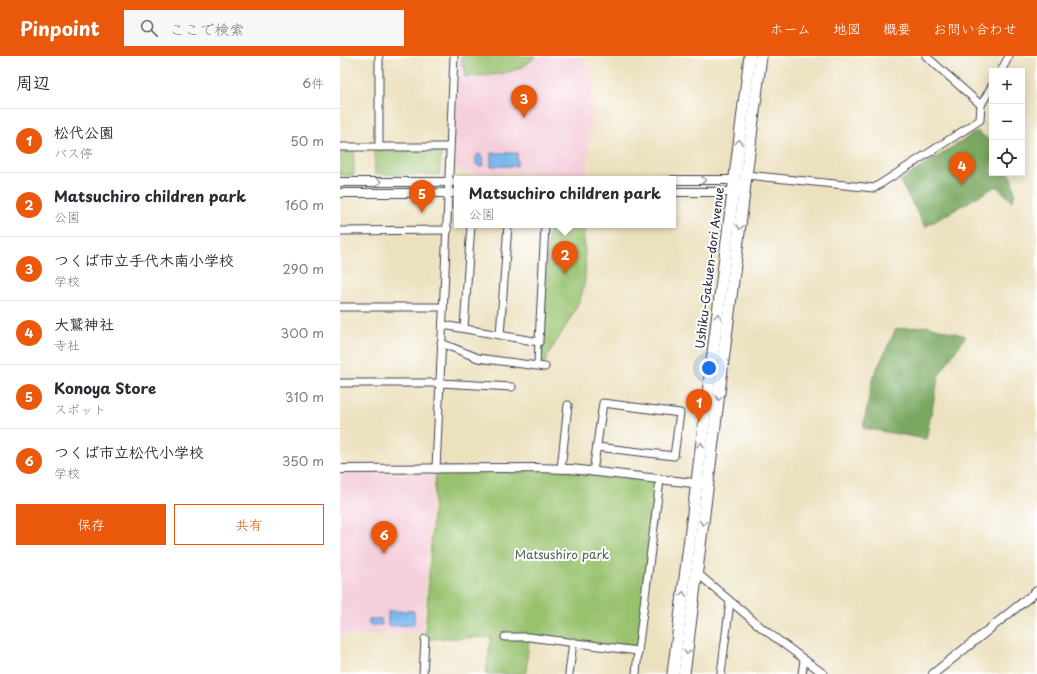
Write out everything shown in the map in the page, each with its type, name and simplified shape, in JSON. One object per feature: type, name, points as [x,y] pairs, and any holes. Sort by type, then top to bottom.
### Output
[{"type":"highway","name":"Ushiku-Gakuen-dori Avenue","points":[[684,674],[697,573],[702,484],[734,180],[750,56]]},
{"type":"highway","name":"Ushiku-Gakuen-dori Avenue","points":[[673,674],[746,175],[761,56]]},
{"type":"street","points":[[378,56],[379,147]]},
{"type":"street","points":[[436,469],[441,343],[448,230],[448,193],[453,182],[450,147],[454,56]]},
{"type":"street","points":[[926,56],[981,105]]},
{"type":"street","points":[[1003,68],[1009,56]]},
{"type":"street","points":[[746,175],[874,188],[980,120],[981,105],[989,91]]},
{"type":"street","points":[[340,147],[450,147]]},
{"type":"street","points":[[676,180],[734,180],[744,188]]},
{"type":"street","points":[[340,182],[453,182]]},
{"type":"street","points":[[676,192],[733,192],[744,188]]},
{"type":"street","points":[[340,193],[454,193]]},
{"type":"street","points":[[448,221],[454,221]]},
{"type":"street","points":[[464,328],[471,228]]},
{"type":"street","points":[[500,335],[508,228]]},
{"type":"street","points":[[537,366],[545,228]]},
{"type":"street","points":[[340,231],[448,230]]},
{"type":"street","points":[[340,307],[444,307]]},
{"type":"street","points":[[443,325],[538,342]]},
{"type":"street","points":[[441,343],[478,358],[545,367]]},
{"type":"street","points":[[340,383],[440,382],[512,387]]},
{"type":"street","points":[[593,472],[604,403],[680,413],[674,456],[597,447]]},
{"type":"street","points":[[562,469],[568,405]]},
{"type":"street","points":[[340,470],[562,469],[702,484]]},
{"type":"street","points":[[636,674],[660,480]]},
{"type":"street","points":[[697,573],[730,602],[824,674]]},
{"type":"street","points":[[933,674],[1037,591]]},
{"type":"street","points":[[722,674],[730,602]]},
{"type":"street","points":[[505,637],[573,642],[638,651]]},
{"type":"street","points":[[423,674],[425,639]]},
{"type":"street","points":[[569,674],[573,642]]},
{"type":"street","points":[[802,674],[804,660]]},
{"type":"shaded area","points":[[459,56],[581,56],[592,71],[593,85],[587,173],[461,173],[455,164]]},
{"type":"shaded area","points":[[433,474],[422,633],[340,636],[340,475]]},
{"type":"green space","points":[[462,56],[536,56],[529,63],[512,71],[494,75],[465,77],[465,67],[462,66]]},
{"type":"green space","points":[[977,131],[989,140],[989,176],[1011,176],[1015,194],[1012,201],[996,186],[925,227],[900,181]]},
{"type":"green space","points":[[340,149],[354,149],[354,175],[340,175]]},
{"type":"green space","points":[[374,149],[442,149],[439,175],[375,174]]},
{"type":"green space","points":[[549,228],[584,228],[585,277],[579,302],[544,364],[539,364],[540,346],[542,345]]},
{"type":"green space","points":[[928,326],[966,336],[939,375],[926,439],[863,428],[873,377],[896,329]]},
{"type":"green space","name":"Matsushiro park","points":[[535,468],[660,480],[638,651],[529,638],[526,674],[486,674],[491,637],[425,639],[436,469]]},
{"type":"water","points":[[491,153],[517,153],[517,166],[491,166]]},
{"type":"water","points":[[478,154],[483,156],[483,165],[479,166],[476,164],[476,157]]},
{"type":"water","points":[[388,611],[414,611],[414,625],[388,626]]},
{"type":"water","points":[[369,619],[381,619],[382,625],[369,625]]},
{"type":"place","name":"つくば市立手代木南小学校","points":[[524,118]]},
{"type":"place","name":"大鷲神社","points":[[962,185]]},
{"type":"place","name":"Konoya Store","points":[[422,213]]},
{"type":"place","name":"Matsuchiro children park","points":[[565,274]]},
{"type":"place","name":"松代公園","points":[[699,422]]},
{"type":"place","name":"つくば市立松代小学校","points":[[384,554]]}]
